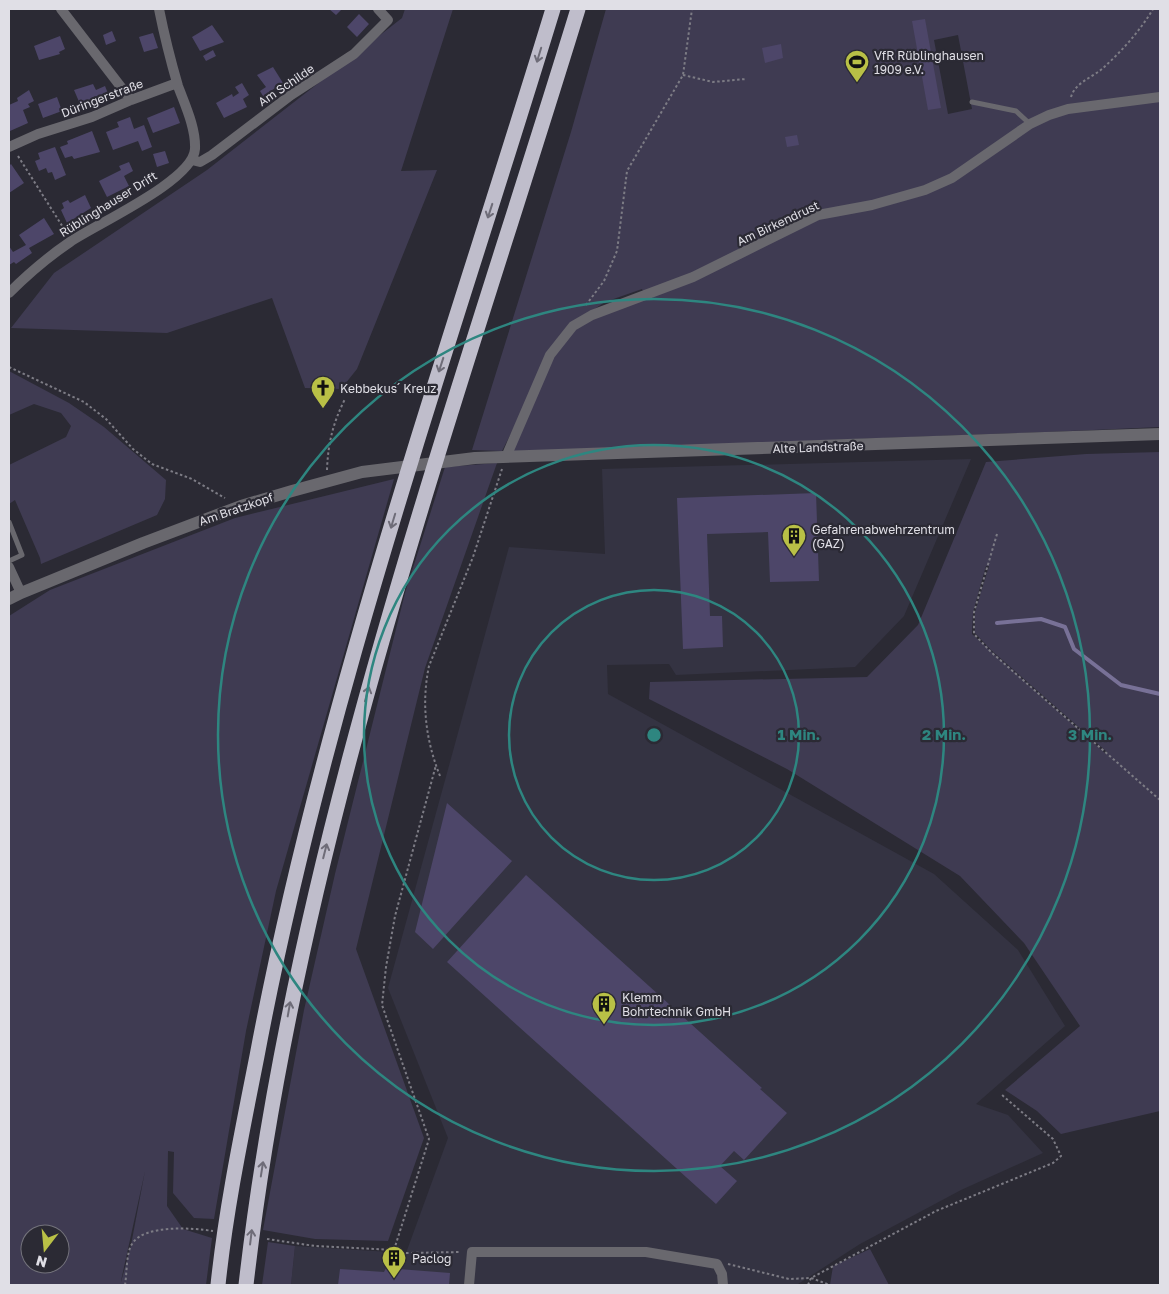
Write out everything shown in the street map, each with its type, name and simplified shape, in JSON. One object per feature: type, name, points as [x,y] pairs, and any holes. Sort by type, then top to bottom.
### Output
[{"type":"highway","points":[[218,1285],[227,1212],[269,989],[322,770],[372,589],[553,9]]},
{"type":"highway","points":[[246,1285],[254,1217],[293,991],[346,770],[395,594],[578,9]]},
{"type":"street","points":[[61,9],[131,100]]},
{"type":"street","points":[[159,9],[195,139],[192,160]]},
{"type":"street","name":"Am Schilde","points":[[192,160],[200,162],[212,155],[291,95],[354,54],[388,20],[378,9]]},
{"type":"street","name":"Düringerstraße","points":[[9,147],[38,134],[92,117],[178,83]]},
{"type":"street","name":"Am Birkendrust","points":[[506,457],[550,355],[573,326],[611,306],[693,277],[818,215],[872,205],[925,190],[952,178],[1030,124],[1068,109],[1160,97]]},
{"type":"street","name":"Rüblinghauser Drift","points":[[9,293],[48,258],[72,241],[106,223],[180,174],[192,160]]},
{"type":"street","name":"Alte Landstraße","points":[[475,458],[1160,434]]},
{"type":"street","name":"Am Bratzkopf","points":[[9,599],[241,506],[362,472],[475,458]]},
{"type":"street","points":[[9,567],[20,593]]},
{"type":"street","points":[[469,1285],[472,1252],[646,1252],[717,1264],[722,1274],[723,1285]]},
{"type":"lane","points":[[972,102],[1016,110],[1030,124]]},
{"type":"lane","points":[[9,522],[22,555],[9,561]]},
{"type":"path","points":[[585,307],[604,281],[617,251],[627,172],[683,75],[692,9]]},
{"type":"path","points":[[1068,109],[1073,90],[1102,68],[1143,26],[1153,9]]},
{"type":"path","points":[[683,75],[713,82],[746,79]]},
{"type":"path","points":[[18,156],[61,225]]},
{"type":"path","points":[[9,367],[84,402],[106,419],[133,449],[152,464],[192,479],[241,506]]},
{"type":"path","points":[[327,471],[328,443],[332,429],[346,399]]},
{"type":"path","points":[[440,776],[426,732],[426,679],[429,666],[473,557],[506,457]]},
{"type":"path","points":[[997,534],[974,612],[974,634],[991,652],[1160,800]]},
{"type":"path","points":[[394,1250],[429,1139],[382,1005],[386,966],[396,916],[436,765]]},
{"type":"path","points":[[808,1285],[811,1278],[936,1211],[1053,1162],[1061,1156],[1053,1139],[1002,1095]]},
{"type":"path","points":[[125,1285],[131,1245],[138,1236],[170,1229],[193,1228],[221,1232]]},
{"type":"path","points":[[258,1238],[314,1246],[394,1250],[406,1253],[472,1252]]},
{"type":"path","points":[[717,1264],[734,1263],[789,1279],[811,1278],[830,1285]]},
{"type":"shaded area","points":[[405,9],[453,9],[401,171],[437,170],[357,369],[341,389],[305,388],[272,298],[167,333],[11,328],[54,273],[207,170],[402,18]]},
{"type":"shaded area","points":[[606,9],[1160,9],[1160,427],[512,452],[553,356],[575,328],[644,293],[642,289],[605,302],[572,324],[547,354],[530,396],[502,451],[472,450],[571,132]],"holes":[[[958,35],[972,109],[948,114],[934,40]]]},
{"type":"shaded area","points":[[9,371],[69,403],[104,427],[166,480],[165,499],[157,515],[41,564],[15,500],[9,504],[9,465],[66,437],[71,426],[61,413],[34,404],[9,415]]},
{"type":"shaded area","points":[[1160,452],[1160,1111],[1061,1134],[1037,1111],[1005,1090],[1080,1026],[1024,943],[960,876],[787,769],[649,699],[650,682],[867,677],[918,625],[986,462],[1086,454]],"holes":[[[986,566],[989,566],[975,612],[975,633],[991,650],[1107,752],[1106,754],[972,634],[973,612]]]},
{"type":"shaded area","points":[[971,459],[904,616],[855,667],[676,675],[669,664],[607,665],[608,694],[934,874],[1018,950],[1065,1026],[976,1104],[1008,1115],[1043,1153],[961,1190],[860,1244],[799,1285],[291,1285],[295,1246],[406,1253],[448,1138],[388,988],[509,547],[605,554],[602,469]]},
{"type":"shaded area","points":[[497,463],[425,668],[356,949],[424,1138],[388,1241],[315,1239],[263,1230],[304,1010],[335,874],[405,593],[445,467]]},
{"type":"shaded area","points":[[394,479],[276,891],[246,1031],[214,1219],[194,1218],[173,1193],[174,1152],[168,1151],[167,1206],[183,1229],[212,1238],[206,1285],[9,1285],[9,616],[50,590],[235,518]],"holes":[[[145,1171],[131,1245],[121,1282]]]},
{"type":"shaded area","points":[[268,1242],[295,1246],[291,1285],[262,1285]]},
{"type":"shaded area","points":[[870,1249],[889,1285],[830,1285],[833,1266]]},
{"type":"building","points":[[329,9],[342,9],[336,15]]},
{"type":"building","points":[[359,14],[369,24],[357,37],[347,27]]},
{"type":"building","points":[[925,19],[941,108],[928,110],[912,21]]},
{"type":"building","points":[[212,25],[224,42],[200,51],[192,37]]},
{"type":"building","points":[[112,31],[116,41],[106,45],[103,35]]},
{"type":"building","points":[[153,33],[158,48],[144,52],[139,37]]},
{"type":"building","points":[[60,36],[65,49],[59,52],[60,54],[39,60],[34,46]]},
{"type":"building","points":[[781,44],[783,58],[765,63],[762,48]]},
{"type":"building","points":[[213,50],[216,56],[206,61],[203,56]]},
{"type":"building","points":[[273,67],[283,83],[269,92],[272,97],[266,101],[260,91],[266,87],[257,75]]},
{"type":"building","points":[[242,83],[249,95],[243,99],[247,107],[224,118],[216,103],[232,94],[233,97],[239,93],[235,87]]},
{"type":"building","points":[[93,84],[96,90],[105,86],[109,96],[80,104],[74,90]]},
{"type":"building","points":[[29,90],[34,101],[28,104],[30,107],[23,110],[28,123],[10,131],[9,105],[18,101],[17,98]]},
{"type":"building","points":[[57,97],[62,111],[43,118],[38,104]]},
{"type":"building","points":[[174,107],[180,123],[153,133],[147,118]]},
{"type":"building","points":[[130,117],[134,129],[144,125],[152,147],[142,151],[138,141],[113,150],[106,132],[119,127],[117,122]]},
{"type":"building","points":[[92,131],[100,152],[74,159],[72,156],[65,158],[60,147],[68,144],[67,141]]},
{"type":"building","points":[[797,135],[799,145],[787,147],[785,137]]},
{"type":"building","points":[[55,147],[66,175],[55,180],[52,172],[48,173],[46,168],[39,171],[35,161],[40,159],[38,153]]},
{"type":"building","points":[[165,151],[169,163],[157,167],[153,154]]},
{"type":"building","points":[[129,162],[133,171],[124,176],[129,186],[107,197],[99,181],[121,170],[119,166]]},
{"type":"building","points":[[11,164],[24,183],[9,193],[9,166]]},
{"type":"building","points":[[85,195],[91,208],[67,223],[61,210],[64,208],[62,203],[68,200],[70,203]]},
{"type":"building","points":[[44,218],[54,234],[29,248],[32,253],[16,264],[14,262],[9,265],[9,246],[13,252],[26,245],[19,235]]},
{"type":"building","name":"Gefahrenabwehrzentrum (GAZ)","points":[[816,493],[819,581],[770,582],[768,532],[707,534],[710,616],[722,616],[723,647],[683,649],[677,498]]},
{"type":"building","points":[[447,803],[512,861],[433,949],[415,932]]},
{"type":"building","name":"Klemm Bohrtechnik GmbH","points":[[526,875],[762,1088],[760,1089],[787,1113],[744,1160],[734,1151],[720,1166],[737,1181],[716,1204],[447,962]]},
{"type":"building","name":"Paclog","points":[[386,1268],[450,1273],[449,1285],[338,1285],[340,1269],[384,1272]]},
{"type":"waterway","points":[[997,623],[1041,619],[1065,627],[1074,649],[1121,685],[1160,694]]},
{"type":"place","name":"VfR Rüblinghausen 1909 e.V.","points":[[857,83]]},
{"type":"place","name":"Kebbekus´ Kreuz","points":[[323,409]]},
{"type":"place","name":"Gefahrenabwehrzentrum (GAZ)","points":[[794,557]]},
{"type":"place","name":"Klemm Bohrtechnik GmbH","points":[[604,1025]]},
{"type":"place","name":"Paclog","points":[[394,1279]]}]
